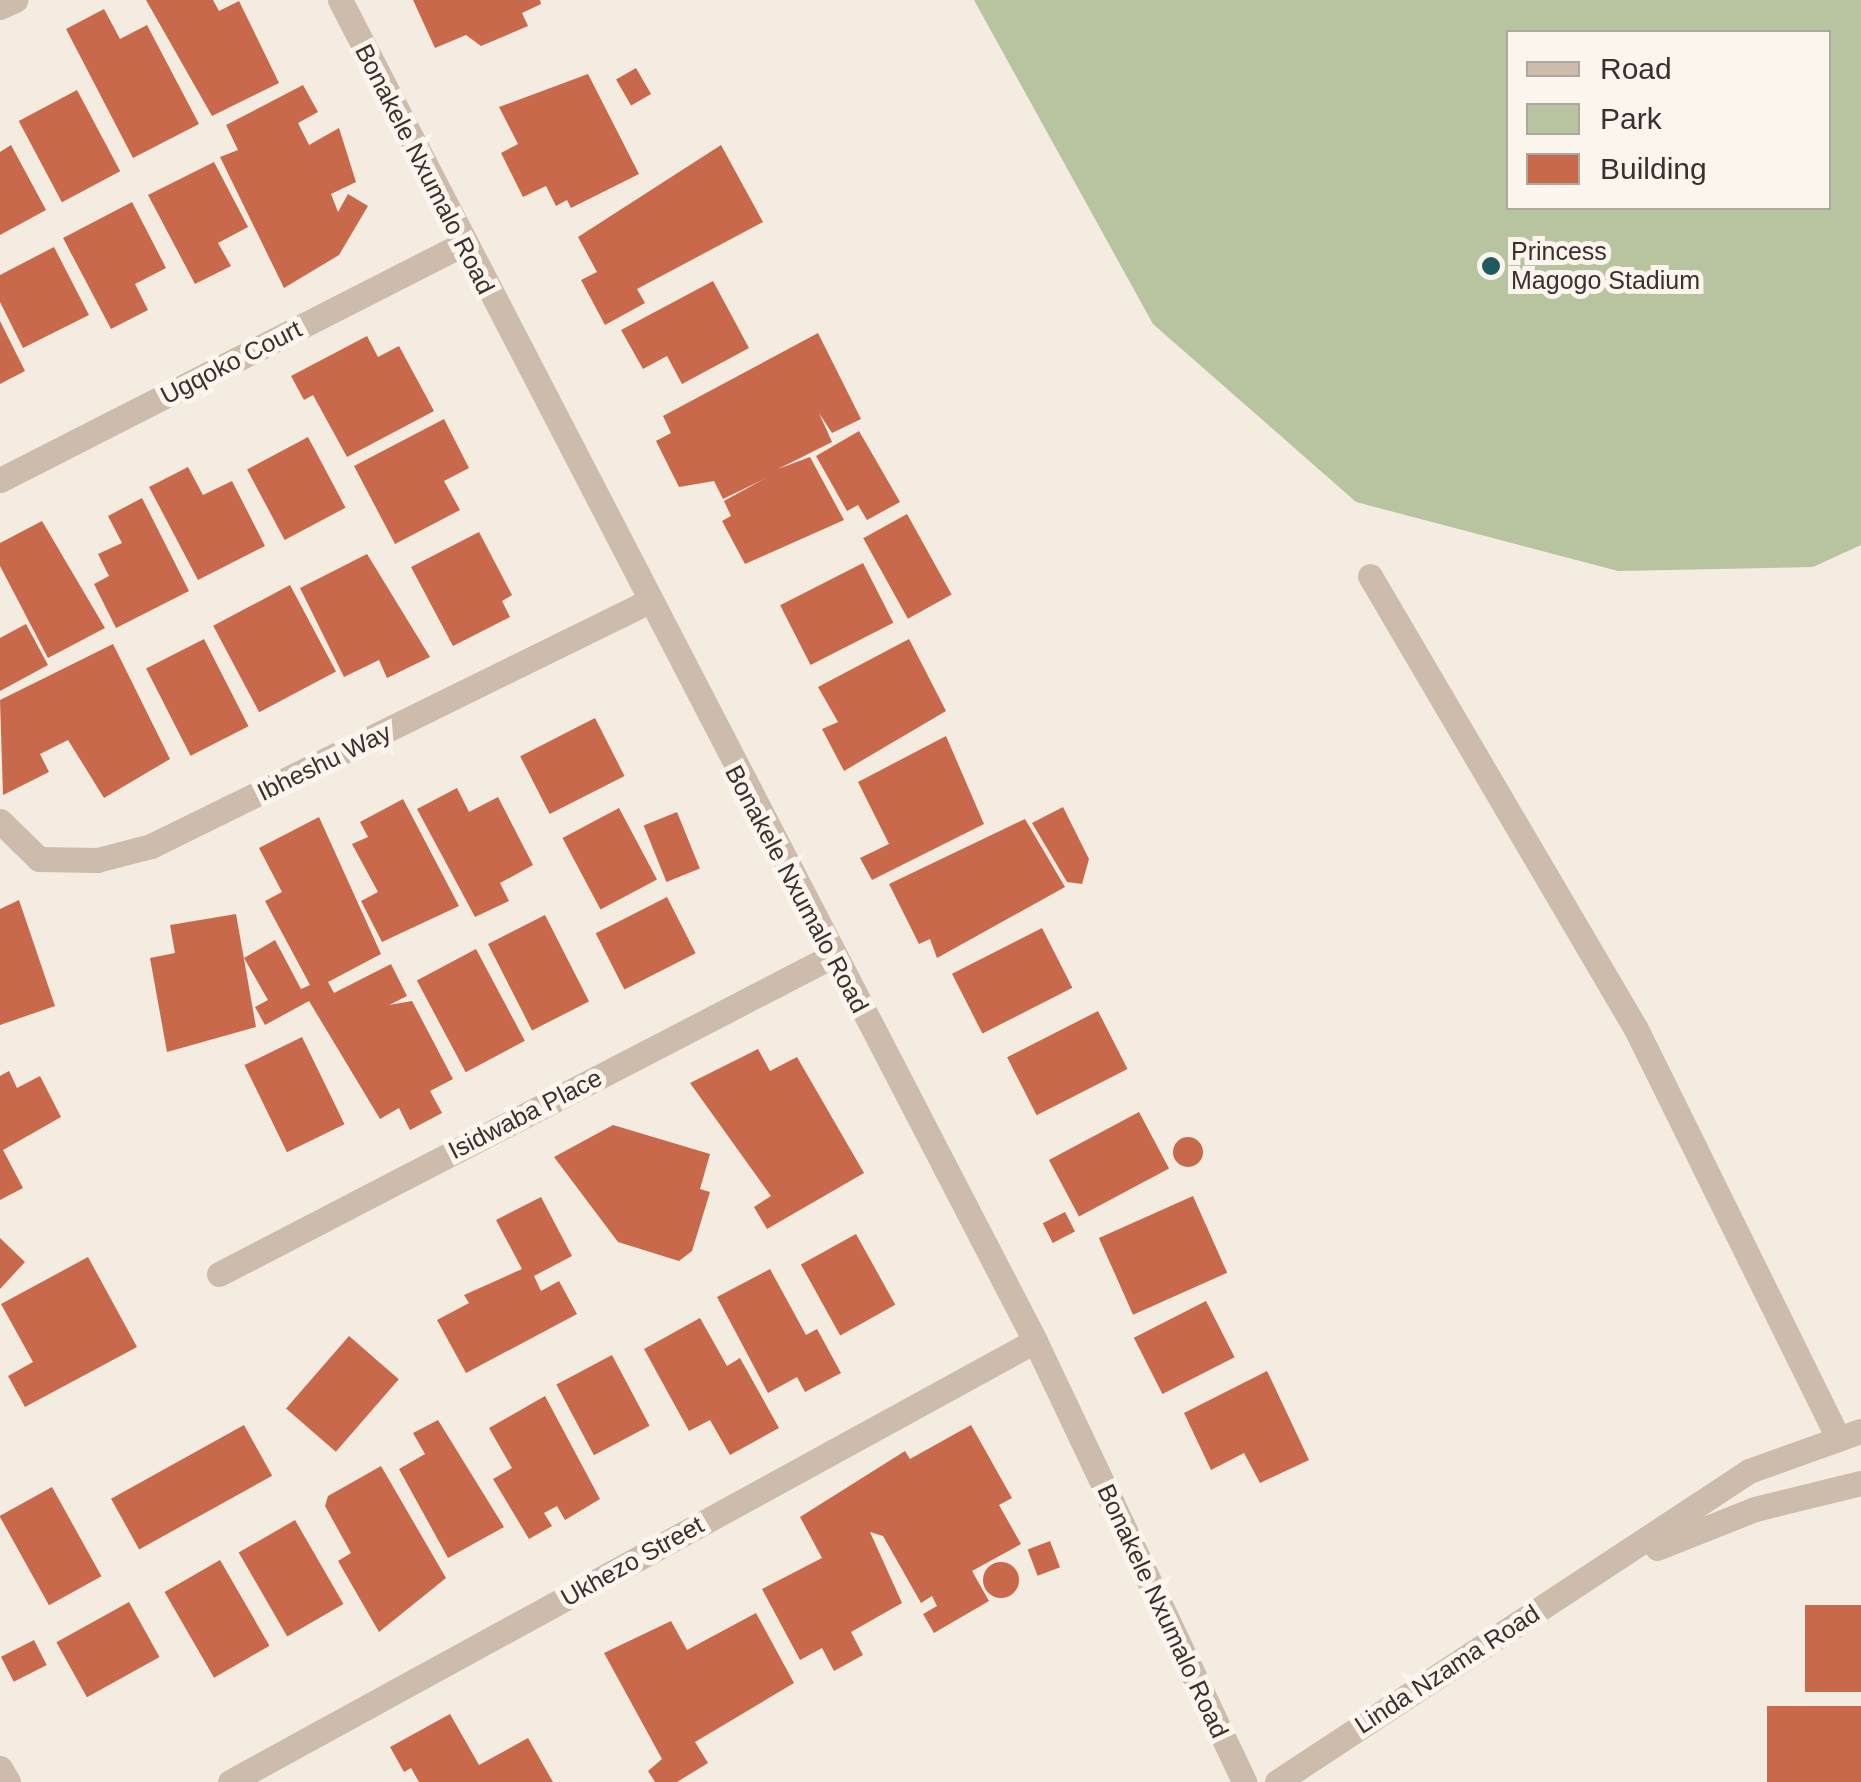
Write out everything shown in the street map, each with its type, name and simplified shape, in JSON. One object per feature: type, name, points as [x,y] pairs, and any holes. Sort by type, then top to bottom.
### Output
[{"type":"street","points":[[0,7],[15,0]]},
{"type":"street","name":"Bonakele Nxumalo Road","points":[[340,0],[647,602],[1035,1341],[1244,1782]]},
{"type":"street","name":"Ugqoko Court","points":[[0,480],[463,244]]},
{"type":"street","points":[[1370,576],[1636,1029],[1848,1433]]},
{"type":"street","name":"Ibheshu Way","points":[[0,821],[39,859],[97,860],[152,846],[647,602]]},
{"type":"street","name":"Isidwaba Place","points":[[220,1274],[832,956]]},
{"type":"street","name":"Ukhezo Street","points":[[230,1782],[1035,1341]]},
{"type":"street","name":"Linda Nzama Road","points":[[1277,1782],[1455,1658],[1621,1562],[1749,1471],[1848,1433]]},
{"type":"street","name":"Linda Nzama Road","points":[[1621,1562],[1755,1509],[1861,1484]]},
{"type":"street","points":[[0,1768],[8,1782]]},
{"type":"green space","name":"Princess Magogo Stadium","points":[[974,0],[1861,0],[1861,545],[1813,567],[1618,571],[1356,502],[1153,324]]},
{"type":"building","points":[[146,0],[213,0],[219,11],[239,1],[279,83],[212,116]]},
{"type":"building","points":[[413,0],[540,0],[541,4],[522,13],[528,26],[481,46],[466,35],[435,48]]},
{"type":"building","points":[[104,9],[120,39],[147,25],[199,124],[133,158],[66,29]]},
{"type":"building","points":[[636,68],[651,94],[631,105],[616,80]]},
{"type":"building","points":[[588,74],[639,174],[571,208],[567,200],[556,206],[546,186],[523,197],[501,153],[518,144],[499,107]]},
{"type":"building","points":[[303,85],[318,112],[298,123],[309,145],[339,128],[356,182],[331,194],[338,212],[348,194],[368,206],[339,255],[284,288],[220,157],[238,150],[226,125]]},
{"type":"building","points":[[77,90],[120,171],[62,202],[19,121]]},
{"type":"building","points":[[11,145],[46,210],[0,235],[0,152]]},
{"type":"building","points":[[721,145],[763,222],[637,289],[645,303],[605,325],[581,280],[597,272],[578,237]]},
{"type":"building","points":[[214,162],[248,227],[218,243],[231,266],[195,284],[148,195]]},
{"type":"building","points":[[132,202],[166,268],[135,284],[148,310],[111,329],[63,238]]},
{"type":"building","points":[[54,247],[89,315],[23,348],[0,302],[0,275]]},
{"type":"building","points":[[713,281],[749,348],[682,384],[667,356],[643,369],[621,330]]},
{"type":"building","points":[[0,321],[25,371],[0,384]]},
{"type":"building","points":[[818,333],[861,419],[832,433],[819,413],[832,442],[778,469],[810,457],[844,520],[745,564],[722,521],[731,516],[724,501],[766,478],[723,499],[714,481],[679,487],[656,441],[671,433],[663,416]]},
{"type":"building","points":[[367,336],[378,357],[399,346],[434,411],[347,457],[313,395],[304,400],[291,376]]},
{"type":"building","points":[[444,419],[469,468],[444,481],[460,510],[395,544],[354,466]]},
{"type":"building","points":[[859,431],[900,502],[867,520],[858,505],[847,511],[816,456]]},
{"type":"building","points":[[308,437],[346,508],[285,540],[247,469]]},
{"type":"building","points":[[188,467],[203,495],[232,481],[265,546],[198,580],[149,487]]},
{"type":"building","points":[[142,498],[189,591],[116,628],[94,584],[109,576],[98,554],[122,543],[108,516]]},
{"type":"building","points":[[907,514],[952,594],[908,619],[863,538]]},
{"type":"building","points":[[42,521],[105,628],[48,658],[0,566],[0,543]]},
{"type":"building","points":[[479,532],[512,595],[502,601],[510,617],[453,646],[411,567]]},
{"type":"building","points":[[367,554],[430,657],[387,678],[379,660],[344,677],[300,588]]},
{"type":"building","points":[[863,563],[893,623],[811,665],[780,605]]},
{"type":"building","points":[[290,585],[336,672],[259,712],[213,626]]},
{"type":"building","points":[[26,624],[48,665],[0,691],[0,638]]},
{"type":"building","points":[[204,639],[248,726],[191,756],[146,669]]},
{"type":"building","points":[[909,639],[946,711],[844,771],[822,729],[838,722],[818,687]]},
{"type":"building","points":[[113,644],[170,759],[104,798],[68,740],[40,754],[49,772],[3,795],[0,700]]},
{"type":"building","points":[[595,718],[625,776],[550,814],[520,756]]},
{"type":"building","points":[[946,736],[984,824],[872,880],[860,858],[889,844],[858,782]]},
{"type":"building","points":[[457,788],[469,812],[498,797],[533,865],[500,883],[509,901],[475,917],[417,809]]},
{"type":"building","points":[[403,799],[459,906],[382,942],[361,901],[378,892],[352,844],[368,837],[360,822]]},
{"type":"building","points":[[1063,807],[1089,859],[1082,884],[1067,882],[1032,823]]},
{"type":"building","points":[[619,808],[657,880],[601,910],[562,838]]},
{"type":"building","points":[[677,812],[700,869],[666,882],[644,825]]},
{"type":"building","points":[[319,817],[381,954],[328,982],[334,993],[391,964],[407,996],[389,1005],[412,1001],[453,1079],[430,1091],[442,1113],[410,1130],[399,1108],[380,1119],[309,1001],[265,1025],[255,1007],[268,1000],[244,958],[275,940],[301,989],[310,985],[265,901],[282,892],[259,848]]},
{"type":"building","points":[[1025,819],[1065,887],[937,958],[930,939],[919,944],[889,884]]},
{"type":"building","points":[[667,897],[696,953],[624,989],[596,933]]},
{"type":"building","points":[[19,900],[55,1006],[0,1025],[0,909]]},
{"type":"building","points":[[236,914],[256,1027],[167,1052],[150,958],[175,953],[170,925]]},
{"type":"building","points":[[545,915],[589,1001],[532,1030],[488,944]]},
{"type":"building","points":[[1042,928],[1072,988],[982,1034],[952,974]]},
{"type":"building","points":[[476,949],[525,1041],[466,1072],[417,980]]},
{"type":"building","points":[[1098,1011],[1128,1069],[1037,1115],[1007,1057]]},
{"type":"building","points":[[302,1037],[345,1124],[287,1152],[244,1065]]},
{"type":"building","points":[[758,1049],[770,1071],[797,1057],[864,1173],[767,1229],[754,1207],[771,1196],[690,1083]]},
{"type":"building","points":[[9,1071],[17,1088],[40,1076],[61,1117],[3,1150],[23,1188],[0,1200],[0,1076]]},
{"type":"building","points":[[1139,1112],[1169,1169],[1079,1216],[1049,1160]]},
{"type":"building","points":[[613,1125],[710,1154],[700,1189],[710,1192],[692,1251],[679,1261],[618,1242],[554,1157]]},
{"type":"building","points":[[1188,1137],[1199,1141],[1203,1152],[1199,1163],[1188,1167],[1177,1163],[1173,1152],[1177,1141]]},
{"type":"building","points":[[1193,1196],[1227,1273],[1133,1315],[1099,1238]]},
{"type":"building","points":[[541,1197],[572,1256],[534,1276],[541,1291],[559,1281],[577,1314],[466,1373],[437,1320],[469,1303],[464,1295],[522,1269],[496,1220]]},
{"type":"building","points":[[1065,1212],[1075,1232],[1053,1243],[1043,1223]]},
{"type":"building","points":[[856,1234],[895,1305],[840,1335],[801,1265]]},
{"type":"building","points":[[0,1238],[25,1262],[0,1289]]},
{"type":"building","points":[[88,1257],[137,1347],[25,1407],[8,1376],[33,1362],[1,1304]]},
{"type":"building","points":[[770,1269],[806,1335],[817,1329],[841,1373],[805,1392],[797,1377],[768,1393],[717,1297]]},
{"type":"building","points":[[1206,1301],[1235,1357],[1162,1394],[1134,1338]]},
{"type":"building","points":[[700,1318],[727,1366],[740,1358],[779,1428],[730,1455],[710,1420],[689,1431],[644,1349]]},
{"type":"building","points":[[349,1336],[399,1379],[336,1452],[286,1408]]},
{"type":"building","points":[[612,1355],[650,1426],[594,1455],[556,1385]]},
{"type":"building","points":[[1267,1371],[1309,1460],[1260,1483],[1244,1453],[1211,1470],[1184,1413]]},
{"type":"building","points":[[545,1396],[600,1499],[565,1520],[557,1506],[544,1513],[552,1526],[529,1539],[493,1479],[512,1468],[489,1428]]},
{"type":"building","points":[[438,1420],[504,1527],[448,1558],[399,1469],[425,1454],[413,1433]]},
{"type":"building","points":[[244,1425],[272,1476],[139,1549],[111,1499]]},
{"type":"building","points":[[971,1425],[1012,1498],[999,1505],[1021,1544],[972,1571],[989,1601],[934,1633],[923,1614],[937,1606],[932,1596],[921,1603],[883,1536],[870,1532],[902,1603],[851,1632],[863,1655],[834,1671],[822,1648],[800,1660],[762,1589],[822,1558],[800,1517],[905,1451],[910,1459]]},
{"type":"building","points":[[381,1466],[446,1578],[379,1632],[338,1561],[351,1553],[325,1506],[328,1496]]},
{"type":"building","points":[[52,1487],[101,1576],[49,1605],[0,1516]]},
{"type":"building","points":[[295,1520],[344,1604],[287,1637],[239,1552]]},
{"type":"building","points":[[1050,1541],[1060,1567],[1038,1576],[1028,1550]]},
{"type":"building","points":[[220,1560],[270,1646],[214,1678],[165,1592]]},
{"type":"building","points":[[1001,1562],[1014,1567],[1019,1580],[1014,1593],[1001,1598],[988,1593],[983,1580],[988,1567]]},
{"type":"building","points":[[129,1602],[160,1657],[87,1697],[56,1642]]},
{"type":"building","points":[[1805,1605],[1861,1605],[1861,1692],[1805,1692]]},
{"type":"building","points":[[756,1613],[794,1683],[695,1742],[708,1763],[677,1782],[655,1782],[648,1771],[662,1759],[604,1653],[671,1621],[687,1650]]},
{"type":"building","points":[[34,1640],[47,1665],[14,1682],[1,1657]]},
{"type":"building","points":[[1767,1706],[1861,1706],[1861,1782],[1767,1782]]},
{"type":"building","points":[[450,1714],[479,1765],[528,1738],[553,1782],[419,1782],[411,1768],[404,1772],[390,1747]]},
{"type":"place","name":"Princess Magogo Stadium","points":[[1491,266]]}]
